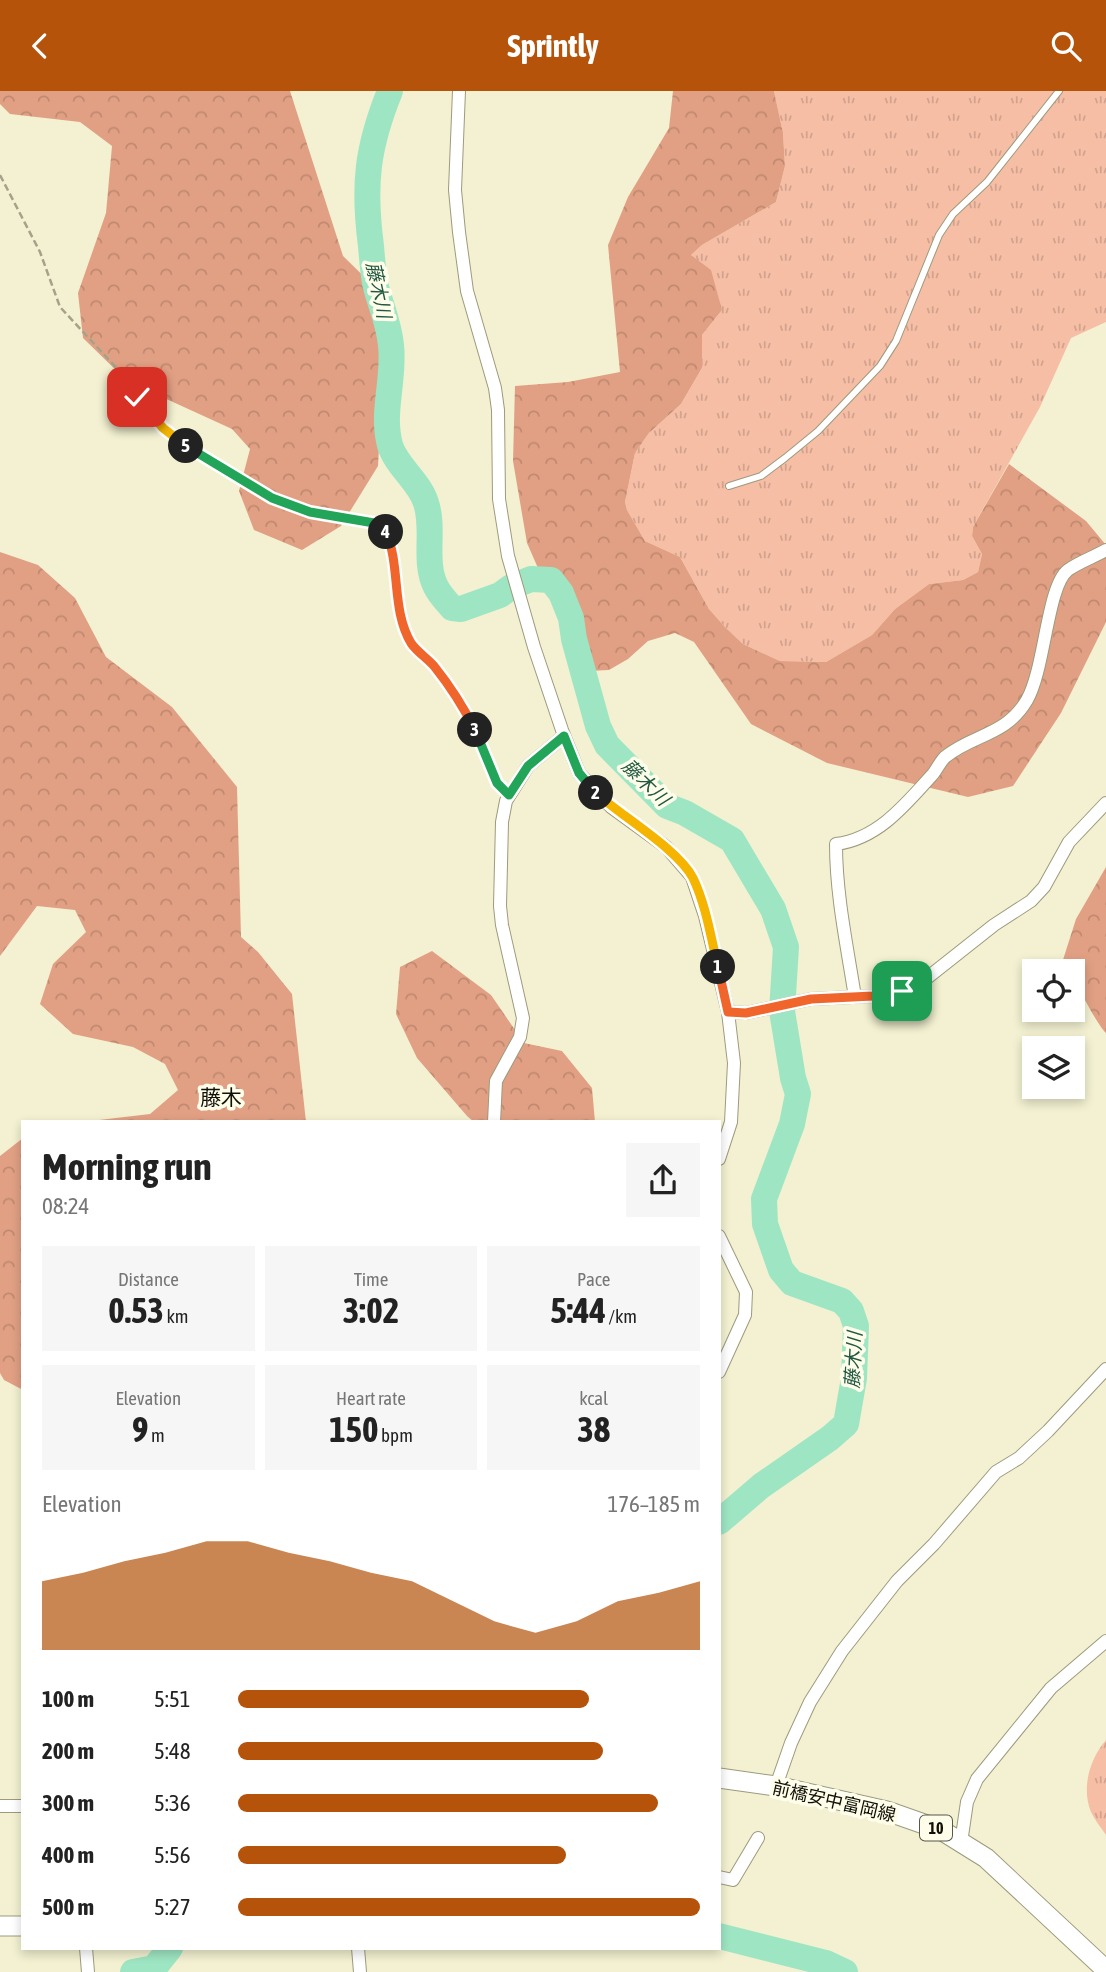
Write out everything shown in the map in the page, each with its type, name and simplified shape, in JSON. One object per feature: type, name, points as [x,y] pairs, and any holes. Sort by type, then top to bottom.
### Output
[{"type":"main road","name":"前橋安中富岡線","points":[[721,1780],[776,1786],[887,1811],[941,1830],[986,1858],[1106,1970]]},
{"type":"main road","points":[[0,1926],[21,1926]]},
{"type":"street","points":[[459,91],[455,190],[458,232],[467,291],[497,399],[499,499],[506,545],[534,647],[579,773],[595,792],[666,848],[692,877],[705,916],[728,1012],[734,1063],[731,1122],[721,1153]]},
{"type":"street","points":[[855,997],[839,892],[836,844],[862,838],[886,823],[934,772],[943,758],[992,733],[1016,717],[1028,698],[1039,671],[1057,585],[1067,571],[1106,550]]},
{"type":"street","points":[[494,1120],[496,1081],[520,1037],[523,1018],[500,906],[502,822],[509,795],[528,766],[564,736]]},
{"type":"street","points":[[728,1012],[746,1013],[811,999],[873,996],[902,991],[927,978],[993,925],[1031,901],[1044,887],[1069,842],[1106,803]]},
{"type":"street","points":[[721,1240],[746,1292],[745,1315],[721,1368]]},
{"type":"street","points":[[776,1786],[791,1743],[810,1702],[850,1641],[897,1581],[934,1544],[996,1472],[1018,1458],[1048,1431],[1106,1369]]},
{"type":"street","points":[[961,1843],[967,1802],[977,1779],[1051,1688],[1106,1641]]},
{"type":"street","points":[[0,1806],[21,1807]]},
{"type":"street","points":[[721,1877],[733,1880],[758,1838]]},
{"type":"street","points":[[358,1950],[360,1972]]},
{"type":"lane","points":[[729,486],[761,476],[785,458],[818,431],[880,366],[896,341],[939,235],[953,214],[987,182],[1059,91]]},
{"type":"path","points":[[0,175],[40,252],[60,307],[123,375],[163,428],[195,452],[272,498],[310,512],[380,524],[388,534],[394,562],[396,593],[403,623],[412,644],[455,693],[483,747],[497,783],[509,795]]},
{"type":"green space","points":[[0,91],[290,91],[343,256],[387,299],[378,466],[341,526],[302,550],[254,530],[239,491],[250,449],[232,429],[127,381],[83,338],[78,293],[106,213],[112,146],[80,122],[10,114],[0,104]]},
{"type":"green space","points":[[673,91],[774,91],[783,133],[785,166],[776,202],[702,245],[691,255],[711,270],[722,310],[702,335],[702,368],[681,404],[649,433],[635,453],[625,502],[627,510],[645,541],[680,557],[709,609],[743,644],[780,661],[826,662],[872,635],[895,609],[929,584],[963,580],[978,572],[982,554],[972,536],[973,527],[1009,464],[1086,521],[1106,545],[1106,622],[1061,713],[1013,786],[968,797],[827,763],[751,724],[694,642],[675,633],[648,641],[628,659],[609,670],[589,671],[555,607],[527,543],[513,461],[515,386],[568,382],[620,372],[608,245],[628,197],[669,128]]},
{"type":"green space","points":[[774,91],[1106,91],[1106,322],[1071,338],[1040,407],[973,527],[972,536],[982,554],[978,572],[963,580],[929,584],[895,609],[872,635],[826,662],[780,661],[743,644],[709,609],[680,557],[645,541],[625,502],[635,453],[649,433],[681,404],[702,368],[702,335],[722,310],[691,255],[702,245],[776,202],[785,166],[783,133]]},
{"type":"green space","points":[[0,552],[38,565],[75,598],[106,657],[172,707],[237,787],[241,937],[258,952],[292,994],[306,1120],[99,1120],[150,1114],[178,1090],[165,1064],[133,1047],[73,1034],[40,1004],[53,964],[86,932],[75,910],[37,906],[0,956]]},
{"type":"green space","points":[[1106,867],[1106,1033],[1085,1001],[1085,959],[1063,959],[1076,919]]},
{"type":"green space","points":[[432,951],[491,995],[524,1043],[562,1051],[592,1088],[595,1120],[472,1120],[417,1058],[396,1014],[400,967]]},
{"type":"green space","points":[[21,1140],[21,1389],[4,1380],[0,1373],[0,1156]]},
{"type":"green space","points":[[1106,1740],[1106,1835],[1091,1812],[1087,1783],[1092,1765]]},
{"type":"waterway","name":"藤木川","points":[[390,91],[376,131],[367,185],[374,278],[391,345],[388,433],[393,453],[419,488],[426,503],[430,524],[430,567],[436,587],[452,608],[461,609],[500,595],[531,579],[551,580],[561,593],[571,618],[574,639],[598,726],[607,745],[667,806],[685,813],[732,840],[773,909],[786,947],[782,1011],[798,1094],[792,1124],[764,1199],[765,1224],[781,1270],[792,1283],[842,1301],[851,1311],[856,1326],[854,1378],[846,1424],[761,1486],[721,1520]]},
{"type":"waterway","points":[[721,1937],[826,1963],[845,1972]]},
{"type":"waterway","name":"藤木川","points":[[133,1972],[154,1968],[168,1950]]},
{"type":"district","name":"藤木","points":[[221,1097]]},
{"type":"route","points":[[137,397],[163,428],[195,452],[272,498],[310,512],[380,524],[388,534],[394,562],[396,593],[403,623],[412,644],[455,693],[483,747],[497,783],[509,795],[528,766],[564,736],[579,773],[595,792],[666,848],[692,877],[705,916],[728,1012],[746,1013],[811,999],[873,996],[902,991]]}]
